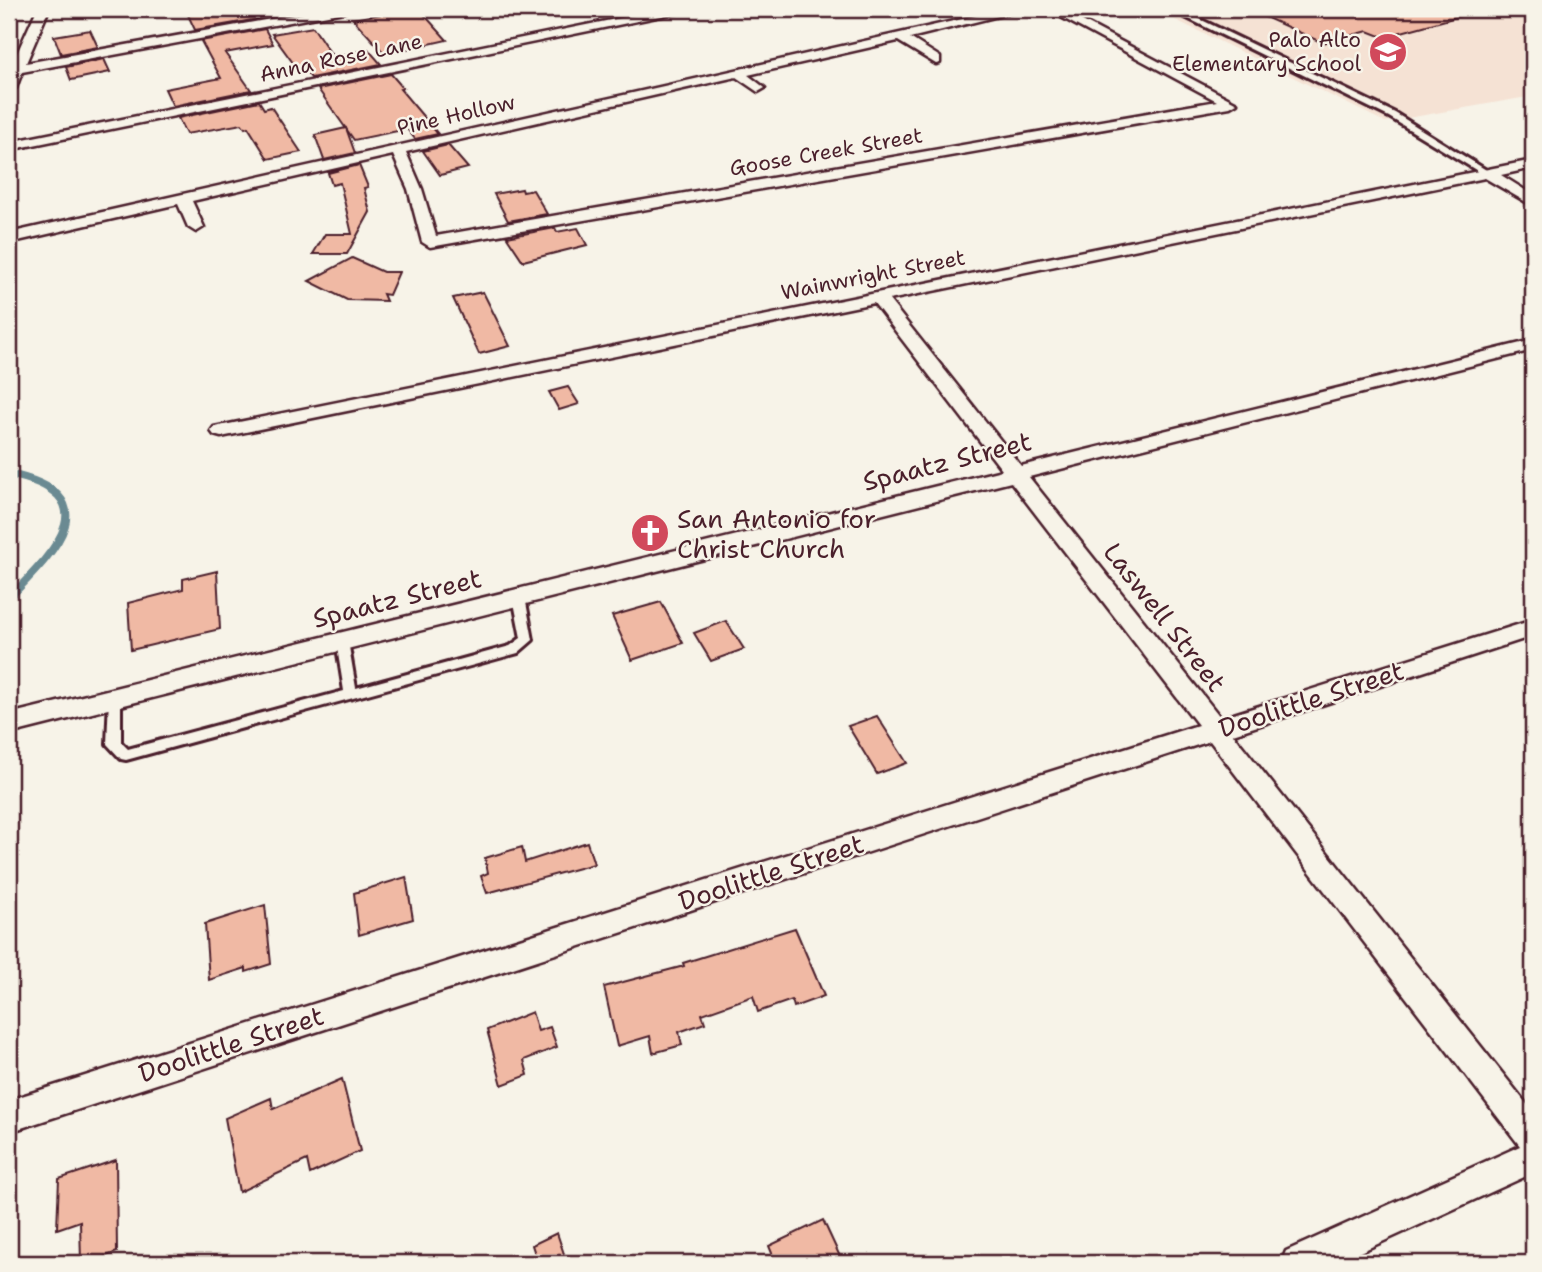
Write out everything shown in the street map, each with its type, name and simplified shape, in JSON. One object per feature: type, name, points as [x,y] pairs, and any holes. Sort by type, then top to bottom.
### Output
[{"type":"street","points":[[9,88],[43,9]]},
{"type":"street","points":[[16,69],[344,9]]},
{"type":"street","name":"Anna Rose Lane","points":[[9,146],[681,9]]},
{"type":"street","name":"Pine Hollow","points":[[9,238],[1021,9]]},
{"type":"street","name":"Goose Creek Street","points":[[398,150],[415,190],[430,242],[1230,103],[1052,9]]},
{"type":"street","points":[[899,36],[936,60]]},
{"type":"street","points":[[737,72],[758,88]]},
{"type":"street","name":"Wainwright Street","points":[[221,430],[1533,164]]},
{"type":"street","points":[[1487,173],[1533,201]]},
{"type":"street","points":[[183,198],[196,227]]},
{"type":"street","name":"Laswell Street","points":[[878,298],[1533,1138]]},
{"type":"street","name":"Spaatz Street","points":[[9,724],[1533,345]]},
{"type":"street","name":"Doolittle Street","points":[[9,1116],[1533,628]]},
{"type":"street","points":[[1298,1263],[1533,1157]]},
{"type":"lane","points":[[1178,9],[1199,9]]},
{"type":"lane","points":[[1178,9],[1183,14],[1392,115],[1487,173]]},
{"type":"lane","points":[[115,698],[114,744],[126,755],[514,650],[527,639],[519,597]]},
{"type":"lane","points":[[342,641],[351,694]]},
{"type":"shaded area","name":"Palo Alto Elementary School","points":[[1153,9],[1533,9],[1533,96],[1385,122]]},
{"type":"building","points":[[226,9],[252,9],[258,19],[195,30],[188,15]]},
{"type":"building","points":[[419,9],[447,40],[385,54],[353,19]]},
{"type":"building","points":[[1247,9],[1463,9],[1464,15],[1383,37],[1368,31],[1323,43]]},
{"type":"building","points":[[313,27],[333,57],[368,49],[381,64],[311,78],[304,69],[299,71],[272,34]]},
{"type":"building","points":[[265,29],[273,44],[225,53],[251,90],[173,106],[165,89],[221,78],[201,41]]},
{"type":"building","points":[[90,30],[98,47],[61,54],[54,36]]},
{"type":"building","points":[[104,59],[110,72],[71,80],[66,67]]},
{"type":"building","points":[[391,74],[403,88],[400,89],[438,134],[415,139],[407,129],[354,140],[318,89]]},
{"type":"building","points":[[259,101],[264,109],[271,107],[301,152],[268,159],[248,127],[245,128],[242,124],[186,134],[178,118]]},
{"type":"building","points":[[346,128],[355,153],[324,160],[315,135]]},
{"type":"building","points":[[448,145],[468,168],[440,175],[423,151]]},
{"type":"building","points":[[359,165],[368,187],[364,188],[370,212],[347,254],[313,254],[325,234],[352,234],[340,183],[332,185],[328,173]]},
{"type":"building","points":[[522,189],[523,192],[533,190],[547,214],[508,221],[494,194]]},
{"type":"building","points":[[555,228],[557,232],[578,228],[587,245],[523,261],[507,237]]},
{"type":"building","points":[[352,258],[383,272],[399,272],[389,295],[383,294],[386,301],[347,300],[309,281]]},
{"type":"building","points":[[483,292],[510,346],[479,354],[453,298]]},
{"type":"building","points":[[568,387],[579,404],[559,410],[549,392]]},
{"type":"building","points":[[217,571],[220,629],[131,650],[128,603],[183,589],[183,579]]},
{"type":"building","points":[[661,602],[683,643],[632,660],[612,616]]},
{"type":"building","points":[[726,621],[744,649],[711,661],[694,633]]},
{"type":"building","points":[[877,716],[907,763],[877,774],[848,726]]},
{"type":"building","points":[[587,842],[594,864],[487,893],[481,876],[488,873],[485,858],[522,847],[525,862]]},
{"type":"building","points":[[406,877],[413,919],[359,935],[354,893]]},
{"type":"building","points":[[265,905],[271,964],[246,972],[246,968],[209,980],[205,924]]},
{"type":"building","points":[[795,928],[824,996],[794,1007],[792,1000],[758,1012],[753,996],[702,1014],[705,1023],[679,1032],[682,1045],[653,1053],[650,1036],[617,1046],[604,987],[684,966],[683,963]]},
{"type":"building","points":[[532,1012],[538,1031],[550,1027],[557,1047],[524,1060],[528,1075],[502,1085],[487,1030]]},
{"type":"building","points":[[342,1079],[360,1151],[310,1174],[307,1160],[239,1192],[225,1118],[271,1098],[273,1109]]},
{"type":"building","points":[[116,1160],[117,1252],[89,1263],[81,1263],[80,1221],[57,1229],[59,1179]]},
{"type":"building","points":[[823,1220],[843,1263],[776,1263],[769,1246]]},
{"type":"building","points":[[557,1233],[567,1263],[538,1263],[532,1245]]},
{"type":"waterway","points":[[9,474],[41,484],[59,496],[66,511],[64,528],[55,545],[9,598]]},
{"type":"place","name":"Palo Alto Elementary School","points":[[1388,52]]},
{"type":"place","name":"San Antonio for Christ Church","points":[[650,533]]}]
